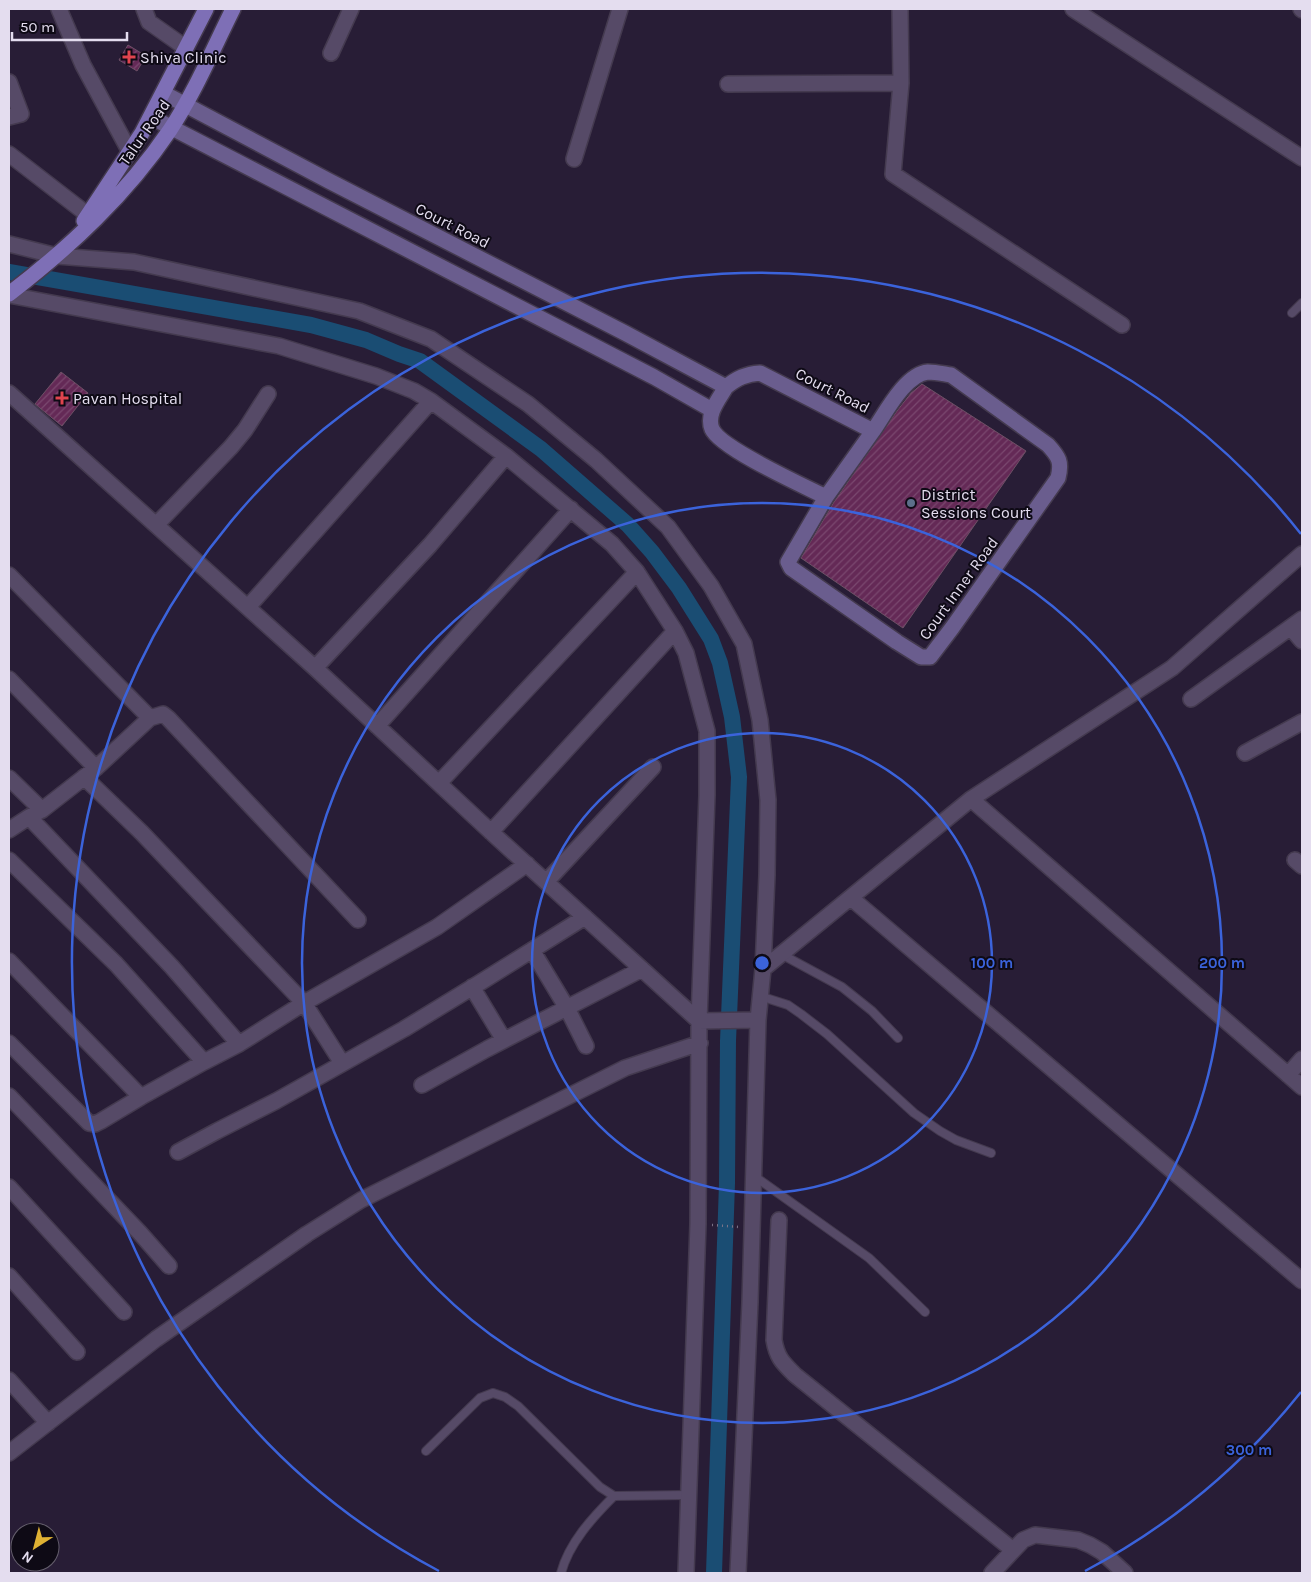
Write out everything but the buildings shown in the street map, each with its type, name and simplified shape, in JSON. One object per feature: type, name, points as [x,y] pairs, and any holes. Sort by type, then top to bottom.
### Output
[{"type":"main road","name":"Talur Road","points":[[9,295],[57,256],[125,190],[149,160],[186,104],[233,9]]},
{"type":"main road","name":"Talur Road","points":[[57,256],[88,215],[151,117],[186,48],[200,12]]},
{"type":"street","points":[[59,9],[82,65],[130,152]]},
{"type":"street","points":[[144,9],[149,22],[186,48]]},
{"type":"street","points":[[331,53],[351,9]]},
{"type":"street","points":[[574,159],[620,9]]},
{"type":"street","points":[[900,9],[901,83],[893,174],[1122,324]]},
{"type":"street","points":[[1073,9],[1302,158]]},
{"type":"street","points":[[9,82],[20,114],[9,117]]},
{"type":"street","points":[[728,84],[901,83]]},
{"type":"street","name":"Court Road","points":[[163,93],[726,387]]},
{"type":"street","points":[[151,117],[654,377],[712,410],[712,428],[719,439],[734,450],[826,497]]},
{"type":"street","points":[[9,154],[88,215]]},
{"type":"street","points":[[9,244],[57,256],[134,262],[359,311],[431,339],[528,404],[596,460],[668,528],[711,586],[744,644],[760,720],[768,800],[763,969],[760,996],[751,1020],[754,1176],[738,1573]]},
{"type":"street","points":[[9,295],[279,346],[399,384],[431,401],[506,456],[612,544],[637,572],[675,632],[686,653],[707,731],[706,1021],[700,1043],[698,1224],[686,1573]]},
{"type":"street","name":"Court Inner Road","points":[[826,497],[788,562],[791,568],[897,642],[921,657],[930,657],[1058,478],[1061,468],[1060,461],[1048,445],[951,376],[940,373],[927,372],[911,380],[897,396],[873,431]]},
{"type":"street","name":"Court Road","points":[[712,410],[726,387],[740,377],[760,373],[873,431],[826,497]]},
{"type":"street","points":[[9,393],[315,668],[642,969],[706,1021],[751,1020]]},
{"type":"street","points":[[156,526],[231,447],[245,430],[268,394]]},
{"type":"street","points":[[248,608],[431,401]]},
{"type":"street","points":[[315,668],[430,545],[506,456]]},
{"type":"street","points":[[377,726],[571,509]]},
{"type":"street","points":[[763,969],[971,799],[1172,668],[1302,554]]},
{"type":"street","points":[[439,784],[637,572]]},
{"type":"street","points":[[9,575],[150,718]]},
{"type":"street","points":[[1191,699],[1297,623],[1302,641]]},
{"type":"street","points":[[491,832],[675,632]]},
{"type":"street","points":[[9,679],[142,833],[304,1003],[342,1063]]},
{"type":"street","points":[[9,830],[90,773],[150,718],[163,714],[358,920]]},
{"type":"street","points":[[1245,753],[1302,722]]},
{"type":"street","points":[[546,882],[652,767]]},
{"type":"street","points":[[9,778],[35,813],[239,1044]]},
{"type":"street","points":[[971,799],[1302,1087]]},
{"type":"street","points":[[9,860],[116,964],[204,1062]]},
{"type":"street","points":[[9,1043],[89,1124],[94,1124],[239,1044],[304,1003],[437,927],[527,864]]},
{"type":"street","points":[[851,898],[1302,1281]]},
{"type":"street","points":[[178,1152],[276,1101],[342,1063],[472,987],[584,917]]},
{"type":"street","points":[[532,950],[567,1008],[586,1046]]},
{"type":"street","points":[[9,961],[141,1097]]},
{"type":"street","points":[[422,1085],[504,1040],[642,969]]},
{"type":"street","points":[[472,987],[504,1040]]},
{"type":"street","points":[[9,1453],[156,1339],[307,1234],[361,1200],[625,1068],[700,1043]]},
{"type":"street","points":[[1288,1075],[1302,1059]]},
{"type":"street","points":[[9,1096],[169,1266]]},
{"type":"street","points":[[9,1187],[124,1312]]},
{"type":"street","points":[[778,1220],[774,1340],[776,1352],[781,1362],[1013,1550]]},
{"type":"street","points":[[9,1276],[77,1352]]},
{"type":"street","points":[[9,1380],[48,1423]]},
{"type":"street","points":[[992,1573],[1023,1540],[1035,1535],[1078,1540],[1090,1545],[1102,1552],[1125,1573]]},
{"type":"lane","points":[[1292,313],[1302,303]]},
{"type":"lane","points":[[781,954],[842,987],[872,1011],[898,1038]]},
{"type":"lane","points":[[760,996],[788,1005],[801,1014],[827,1034],[914,1113],[956,1140],[991,1153]]},
{"type":"lane","points":[[754,1176],[869,1258],[925,1312]]},
{"type":"lane","points":[[426,1451],[480,1398],[493,1393],[505,1397],[518,1406],[600,1487],[614,1496],[688,1495]]},
{"type":"lane","points":[[561,1573],[580,1535],[592,1518],[614,1496]]},
{"type":"path","points":[[713,1225],[740,1227]]},
{"type":"waterway","points":[[9,272],[311,325],[366,340],[420,361],[541,449],[628,525],[652,552],[679,588],[711,639],[720,663],[732,717],[739,777],[728,1041],[727,1183],[714,1573]]},
{"type":"place","name":"Shiva Clinic","points":[[129,57]]},
{"type":"place","name":"Pavan Hospital","points":[[62,398]]},
{"type":"place","name":"District Sessions Court","points":[[911,503]]}]
